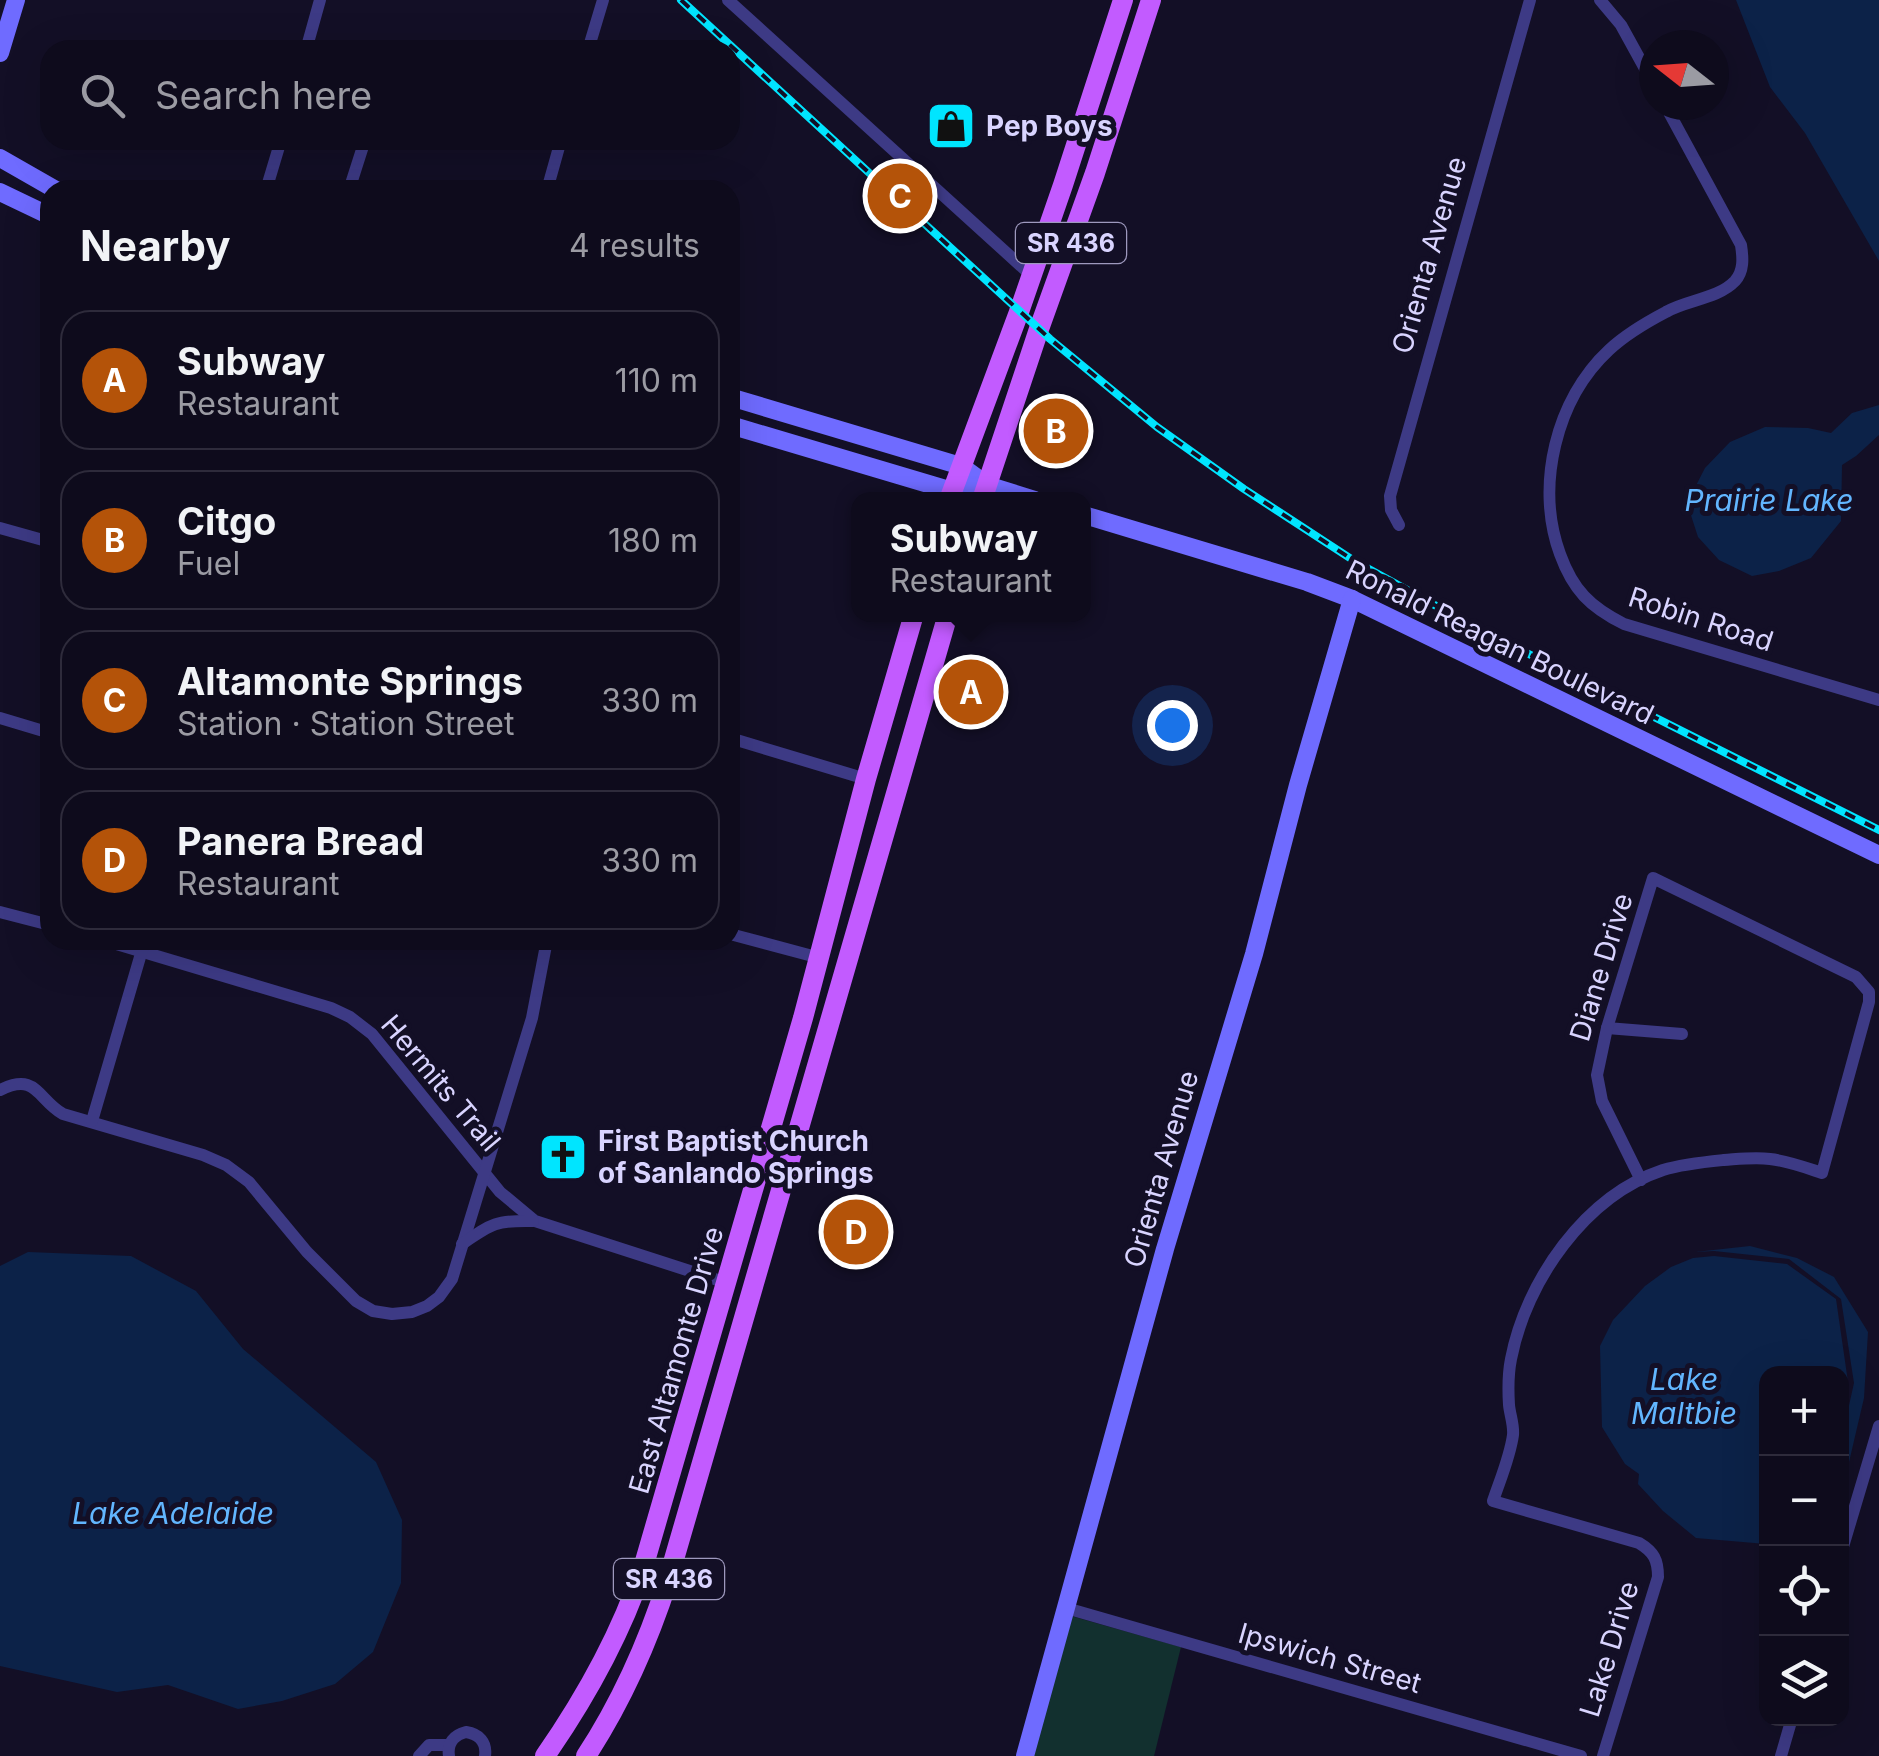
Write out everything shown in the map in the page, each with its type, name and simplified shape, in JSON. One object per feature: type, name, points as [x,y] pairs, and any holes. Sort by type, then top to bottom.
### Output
[{"type":"main road","name":"SR 436","points":[[951,492],[1032,276],[1123,0]]},
{"type":"main road","name":"SR 436","points":[[984,492],[1151,0]]},
{"type":"main road","points":[[1100,74],[1113,117]]},
{"type":"main road","points":[[1080,132],[1095,173]]},
{"type":"main road","name":"East Altamonte Drive","points":[[545,1756],[590,1685],[621,1626],[640,1578],[803,1018],[912,622]]},
{"type":"main road","name":"East Altamonte Drive","points":[[586,1756],[644,1648],[668,1580],[946,622]]},
{"type":"main road","points":[[866,779],[883,797],[890,817]]},
{"type":"main road","points":[[803,1018],[810,1047],[819,1059]]},
{"type":"main road","points":[[735,1254],[738,1272],[751,1294]]},
{"type":"main road","points":[[726,1283],[738,1300],[743,1320]]},
{"type":"main road","points":[[674,1466],[679,1487],[692,1496]]},
{"type":"street","points":[[0,53],[16,0]]},
{"type":"street","points":[[309,40],[320,0]]},
{"type":"street","points":[[591,40],[603,0]]},
{"type":"street","points":[[728,0],[1032,276]]},
{"type":"street","name":"Orienta Avenue","points":[[1399,525],[1391,510],[1390,496],[1530,0]]},
{"type":"street","points":[[1600,0],[1621,25],[1639,58]]},
{"type":"street","name":"Robin Road","points":[[1673,120],[1741,245],[1741,271],[1720,292],[1673,308],[1636,328],[1607,352],[1581,384],[1561,422],[1552,458],[1550,504],[1556,544],[1567,574],[1582,596],[1603,614],[1624,624],[1879,700]]},
{"type":"street","points":[[269,180],[278,150]]},
{"type":"street","points":[[352,180],[361,150]]},
{"type":"street","points":[[550,180],[559,150]]},
{"type":"street","points":[[0,158],[40,181]]},
{"type":"street","points":[[0,192],[40,211]]},
{"type":"street","points":[[740,400],[961,466],[984,492]]},
{"type":"street","points":[[740,429],[940,492]]},
{"type":"street","name":"Ronald Reagan Boulevard","points":[[1091,517],[1352,599],[1879,855]]},
{"type":"street","points":[[0,528],[40,539]]},
{"type":"street","name":"Orienta Avenue","points":[[1026,1756],[1352,599]]},
{"type":"street","points":[[0,718],[40,730]]},
{"type":"street","points":[[740,741],[866,779]]},
{"type":"street","name":"Diane Drive","points":[[1653,878],[1856,977],[1869,992],[1822,1172],[1766,1158],[1737,1159],[1677,1166],[1641,1180],[1597,1086],[1598,1061],[1607,1028],[1653,878]]},
{"type":"street","points":[[0,912],[40,922]]},
{"type":"street","points":[[740,937],[820,958]]},
{"type":"street","points":[[92,1121],[143,950]]},
{"type":"street","name":"Hermits Trail","points":[[159,950],[350,1017],[372,1034],[512,1204],[535,1221],[726,1283]]},
{"type":"street","points":[[0,1090],[12,1084],[28,1084],[63,1114],[226,1165],[249,1182],[307,1252],[356,1301],[373,1311],[412,1312],[439,1297],[452,1279],[532,1018],[545,950]]},
{"type":"street","points":[[1607,1028],[1682,1034]]},
{"type":"street","name":"Lake Drive","points":[[1603,1756],[1658,1577],[1658,1564],[1648,1548],[1639,1543],[1493,1501],[1513,1432],[1508,1382],[1511,1358],[1528,1306],[1558,1252],[1576,1229],[1594,1211],[1641,1180]]},
{"type":"street","points":[[462,1244],[506,1220],[535,1221]]},
{"type":"street","points":[[1843,1546],[1879,1426]]},
{"type":"street","name":"Ipswich Street","points":[[1066,1608],[1580,1756]]},
{"type":"street","points":[[1781,1756],[1790,1726]]},
{"type":"street","points":[[419,1756],[429,1745],[449,1750],[459,1734],[474,1734],[484,1744],[485,1756]]},
{"type":"green space","points":[[1071,1616],[1181,1647],[1154,1756],[1033,1756]]},
{"type":"water","points":[[1736,0],[1879,0],[1879,261],[1805,133],[1770,87]]},
{"type":"water","name":"Prairie Lake","points":[[1879,405],[1879,435],[1842,465],[1841,521],[1811,558],[1779,571],[1752,576],[1719,560],[1698,537],[1687,503],[1705,468],[1730,442],[1765,427],[1831,433],[1852,413]]},
{"type":"water","points":[[1750,1246],[1797,1258],[1834,1277],[1868,1332],[1864,1398],[1849,1462],[1849,1406],[1854,1383],[1841,1299],[1789,1259],[1695,1252]]},
{"type":"water","name":"Lake Adelaide","points":[[28,1252],[131,1256],[196,1291],[243,1349],[376,1462],[402,1520],[401,1583],[373,1652],[335,1684],[282,1701],[238,1709],[168,1685],[117,1692],[0,1666],[0,1266]]},
{"type":"water","name":"Lake Maltbie","points":[[1714,1256],[1787,1264],[1836,1299],[1846,1366],[1759,1366],[1759,1543],[1696,1538],[1638,1484],[1639,1474],[1625,1464],[1602,1427],[1600,1346],[1613,1320],[1645,1286],[1671,1267],[1693,1258]]},
{"type":"railway","points":[[681,0],[725,40]]},
{"type":"railway","points":[[740,54],[1050,339],[1157,427],[1244,489],[1356,562],[1471,625],[1879,830]]},
{"type":"place","name":"Pep Boys","points":[[951,126]]},
{"type":"place","name":"Altamonte Springs","points":[[900,196]]},
{"type":"place","name":"Citgo","points":[[1056,431]]},
{"type":"place","name":"Subway","points":[[971,692]]},
{"type":"place","name":"First Baptist Church of Sanlando Springs","points":[[563,1157]]},
{"type":"place","name":"Panera Bread","points":[[856,1232]]}]
